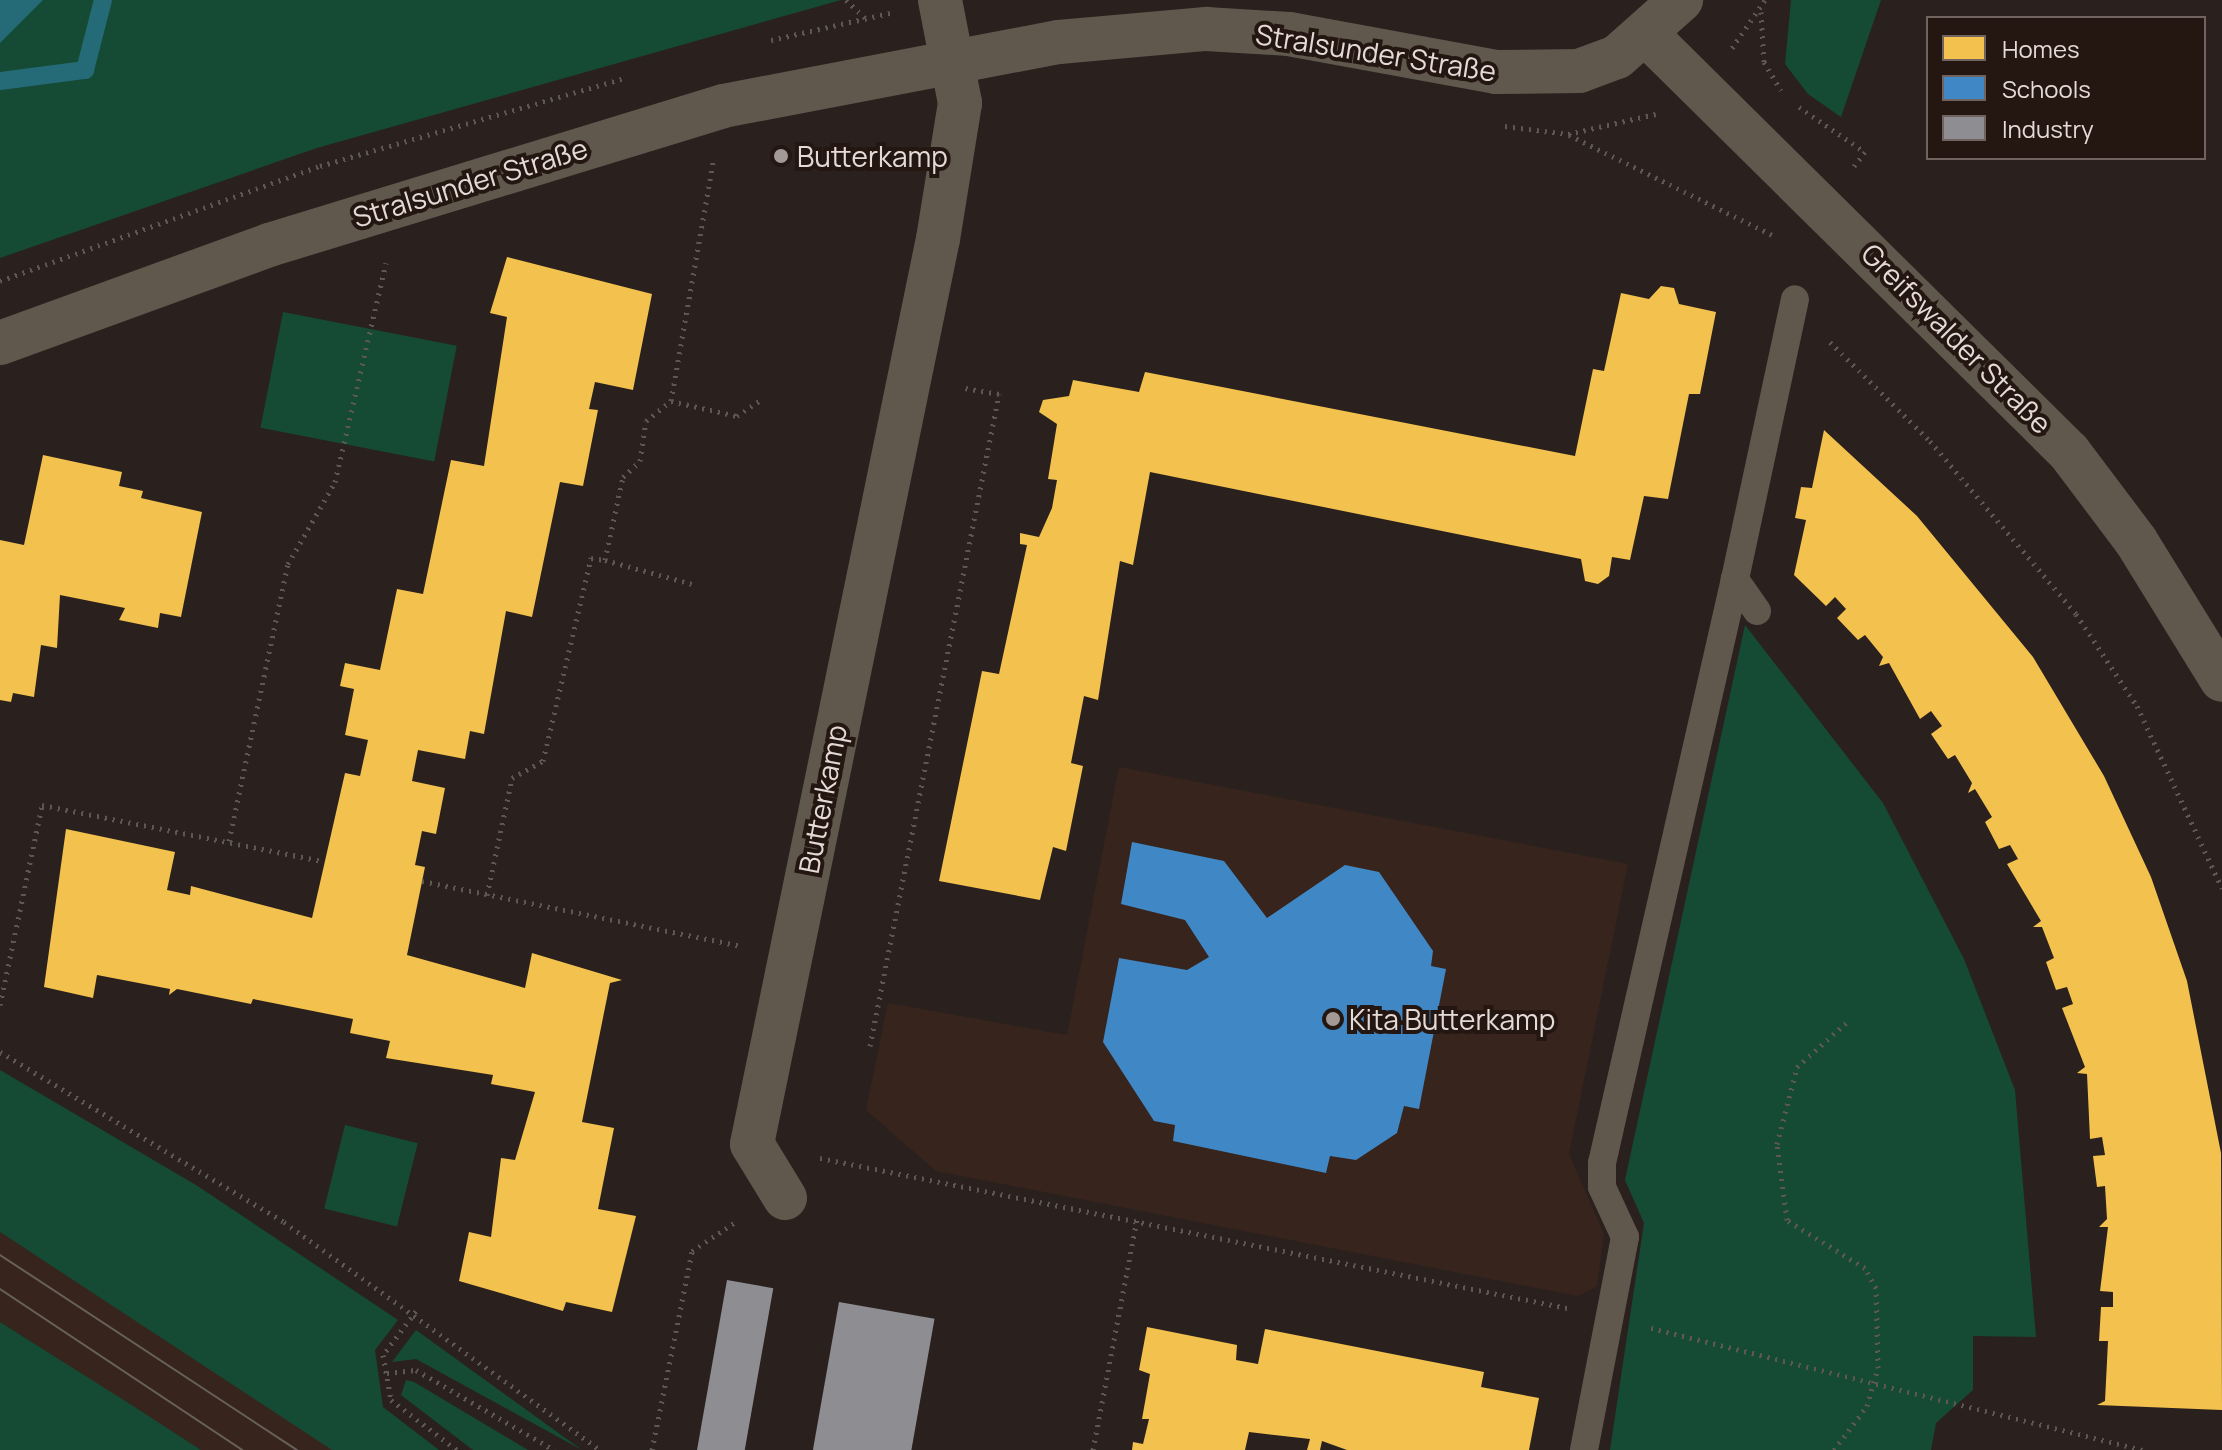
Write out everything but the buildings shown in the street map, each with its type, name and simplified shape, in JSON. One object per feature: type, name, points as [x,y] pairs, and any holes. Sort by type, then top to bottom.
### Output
[{"type":"street","points":[[940,0],[952,62]]},
{"type":"street","name":"Stralsunder Straße","points":[[0,343],[269,245],[723,106],[1059,42],[1206,29],[1289,34],[1536,76],[1591,66],[1647,35],[1681,0]]},
{"type":"street","name":"Greifswalder Straße","points":[[1647,35],[2069,452],[2136,541],[2222,680]]},
{"type":"street","name":"Butterkamp","points":[[752,1144],[910,376],[960,103],[952,62]]},
{"type":"street","points":[[752,1144],[785,1198]]},
{"type":"lane","points":[[1584,1450],[1625,1237],[1602,1187],[1602,1163],[1735,579],[1795,299]]},
{"type":"lane","points":[[1735,579],[1757,611]]},
{"type":"path","points":[[846,0],[865,18]]},
{"type":"path","points":[[1568,134],[1651,117],[1701,86],[1761,12],[1765,0]]},
{"type":"path","points":[[1761,12],[1764,62],[1787,99],[1865,152]]},
{"type":"path","points":[[1498,124],[1568,134],[1771,234],[1792,268],[1795,299],[1838,353],[2003,521],[2076,614],[2144,719],[2222,888]]},
{"type":"path","points":[[605,560],[623,477],[640,461],[646,421],[671,401],[714,153]]},
{"type":"path","points":[[229,841],[288,564],[335,482],[387,258]]},
{"type":"path","points":[[870,1046],[999,394],[910,376]]},
{"type":"path","points":[[671,401],[737,416],[761,400]]},
{"type":"path","points":[[487,895],[512,778],[543,761],[591,558],[692,584]]},
{"type":"path","points":[[0,1005],[42,805],[323,861]]},
{"type":"path","points":[[422,881],[790,955]]},
{"type":"path","points":[[1834,1450],[1867,1406],[1872,1385],[1876,1288],[1865,1268],[1787,1220],[1777,1144],[1797,1067],[1846,1023]]},
{"type":"path","points":[[0,1052],[135,1128],[416,1311],[600,1450]]},
{"type":"path","points":[[752,1144],[1137,1219],[1611,1318],[2143,1450]]},
{"type":"path","points":[[652,1450],[692,1251],[700,1239],[785,1198]]},
{"type":"path","points":[[1093,1450],[1137,1219]]},
{"type":"path","points":[[416,1311],[383,1355],[391,1400],[457,1450]]},
{"type":"path","points":[[387,1373],[416,1370],[554,1450]]},
{"type":"shaded area","name":"Kita Butterkamp","points":[[1119,767],[1628,864],[1569,1154],[1604,1234],[1597,1286],[1578,1296],[936,1171],[866,1110],[888,1003],[1067,1035]]},
{"type":"shaded area","points":[[0,1232],[332,1450],[201,1450],[0,1322]]},
{"type":"green space","points":[[0,0],[841,0],[317,148],[0,258]]},
{"type":"green space","points":[[1791,0],[1881,0],[1841,117],[1808,94],[1785,64]]},
{"type":"green space","points":[[283,312],[457,346],[434,462],[260,428]]},
{"type":"green space","points":[[1745,625],[1883,803],[1964,959],[2015,1090],[2036,1337],[1973,1336],[1973,1390],[1936,1423],[1931,1450],[1610,1450],[1644,1223],[1625,1180]]},
{"type":"green space","points":[[0,1070],[196,1185],[398,1320],[375,1350],[383,1407],[439,1450],[332,1450],[0,1232]]},
{"type":"green space","points":[[345,1125],[418,1143],[397,1227],[324,1208]]},
{"type":"green space","points":[[0,1322],[130,1404],[201,1450],[0,1450]]},
{"type":"green space","points":[[416,1330],[582,1450],[416,1359],[392,1362]]},
{"type":"green space","points":[[406,1380],[528,1450],[473,1450],[401,1395]]},
{"type":"water","points":[[0,0],[43,0],[0,43]]},
{"type":"waterway","points":[[0,81],[85,70],[103,0]]},
{"type":"tram line","points":[[0,1255],[297,1450]]},
{"type":"tram line","points":[[0,1289],[242,1450]]},
{"type":"place","name":"Butterkamp","points":[[781,156]]},
{"type":"place","name":"Kita Butterkamp","points":[[1333,1019]]}]
